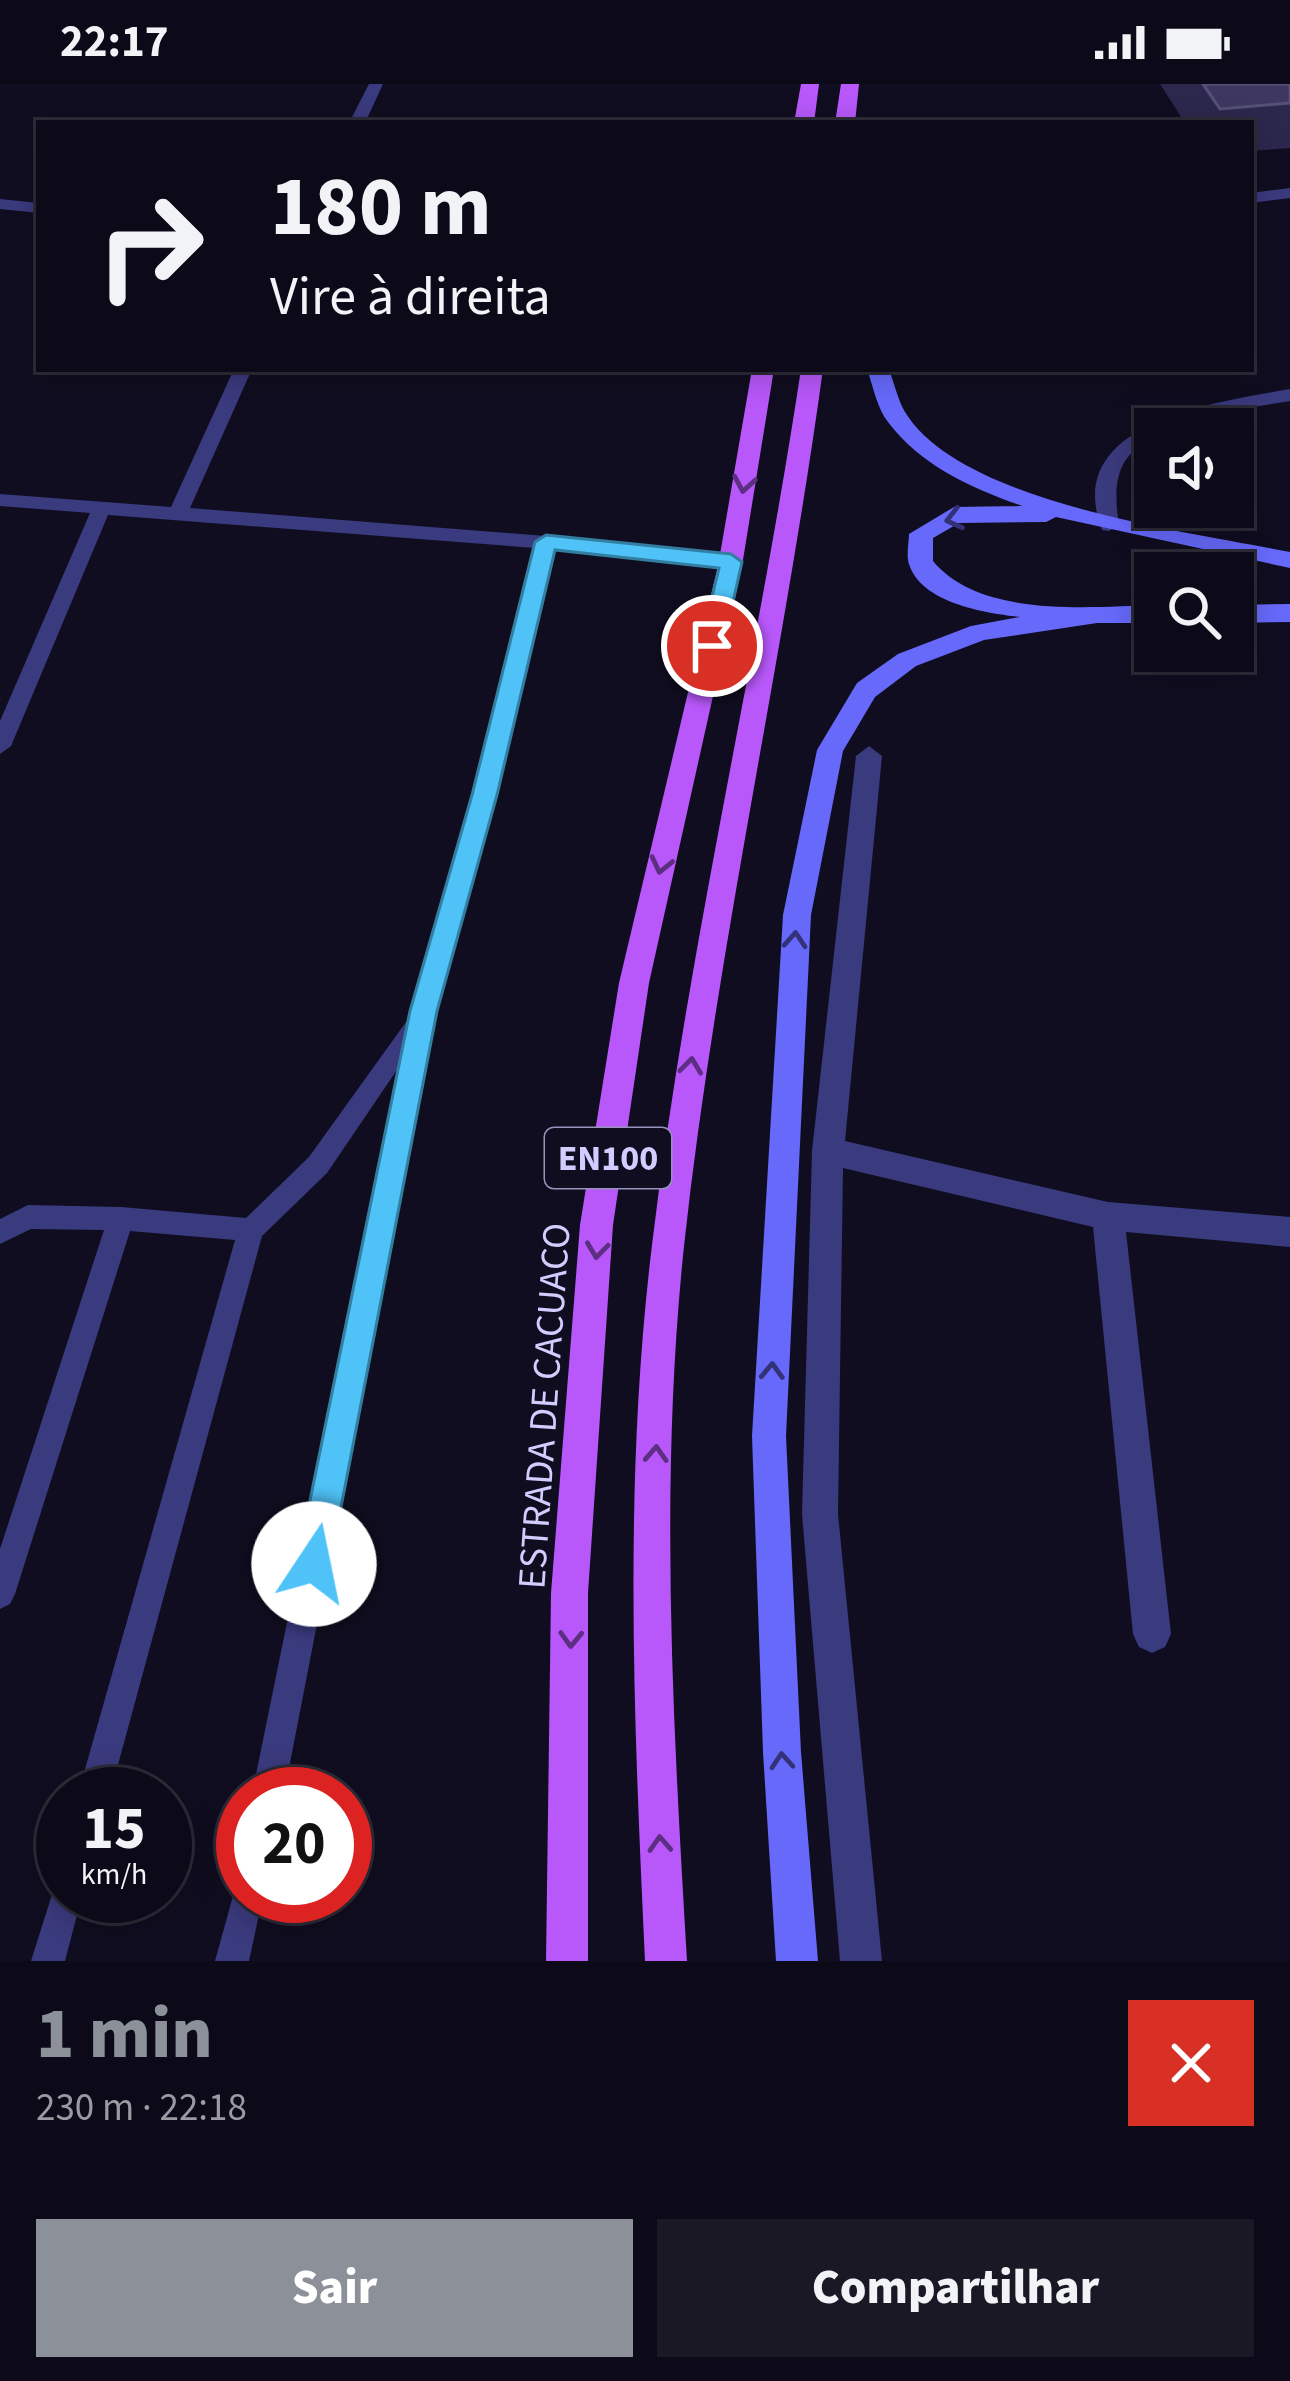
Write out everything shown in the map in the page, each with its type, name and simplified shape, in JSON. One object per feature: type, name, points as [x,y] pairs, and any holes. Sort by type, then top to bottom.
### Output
[{"type":"main road","points":[[804,120],[810,84]]},
{"type":"main road","points":[[845,120],[850,84]]},
{"type":"main road","points":[[850,84],[855,120]]},
{"type":"main road","name":"ESTRADA DE CACUACO","points":[[567,1961],[565,1853],[578,1437],[597,1247],[634,983],[731,562],[763,372]]},
{"type":"main road","name":"EN100","points":[[666,1961],[658,1809],[653,1502],[668,1251],[694,1042],[811,372]]},
{"type":"main road","points":[[879,372],[890,417],[915,442],[985,483],[1109,525],[1290,560]]},
{"type":"main road","points":[[1070,514],[954,515],[921,533],[916,552],[925,573],[936,582],[979,602],[1095,615],[1134,614]]},
{"type":"main road","points":[[1254,614],[1290,614]]},
{"type":"main road","points":[[797,1961],[782,1752],[769,1436],[796,915],[830,750],[866,690],[908,660],[980,632],[1095,615]]},
{"type":"street","points":[[861,1961],[820,1514],[828,1151],[869,756]]},
{"type":"street","points":[[828,1151],[1108,1216],[1290,1232]]},
{"type":"street","points":[[1108,1216],[1152,1634]]},
{"type":"lane","points":[[358,120],[376,84]]},
{"type":"lane","points":[[1254,198],[1290,193]]},
{"type":"lane","points":[[0,204],[36,208]]},
{"type":"lane","points":[[177,515],[243,372]]},
{"type":"lane","points":[[1222,408],[1290,395]]},
{"type":"lane","points":[[1109,525],[1103,488],[1108,466],[1134,443]]},
{"type":"lane","points":[[0,500],[546,542],[731,562]]},
{"type":"lane","points":[[0,746],[102,507]]},
{"type":"lane","points":[[273,1767],[424,1011],[484,795],[546,542]]},
{"type":"lane","points":[[102,1767],[251,1231],[318,1166],[424,1011]]},
{"type":"lane","points":[[0,1232],[28,1217],[121,1219],[251,1231]]},
{"type":"lane","points":[[0,1594],[121,1219]]},
{"type":"lane","points":[[48,1961],[59,1923]]},
{"type":"lane","points":[[232,1961],[241,1923]]},
{"type":"building","points":[[1203,84],[1290,84],[1290,103],[1220,109]]},
{"type":"route","points":[[314,1564],[424,1011],[484,795],[546,542],[731,562],[712,646]]}]
